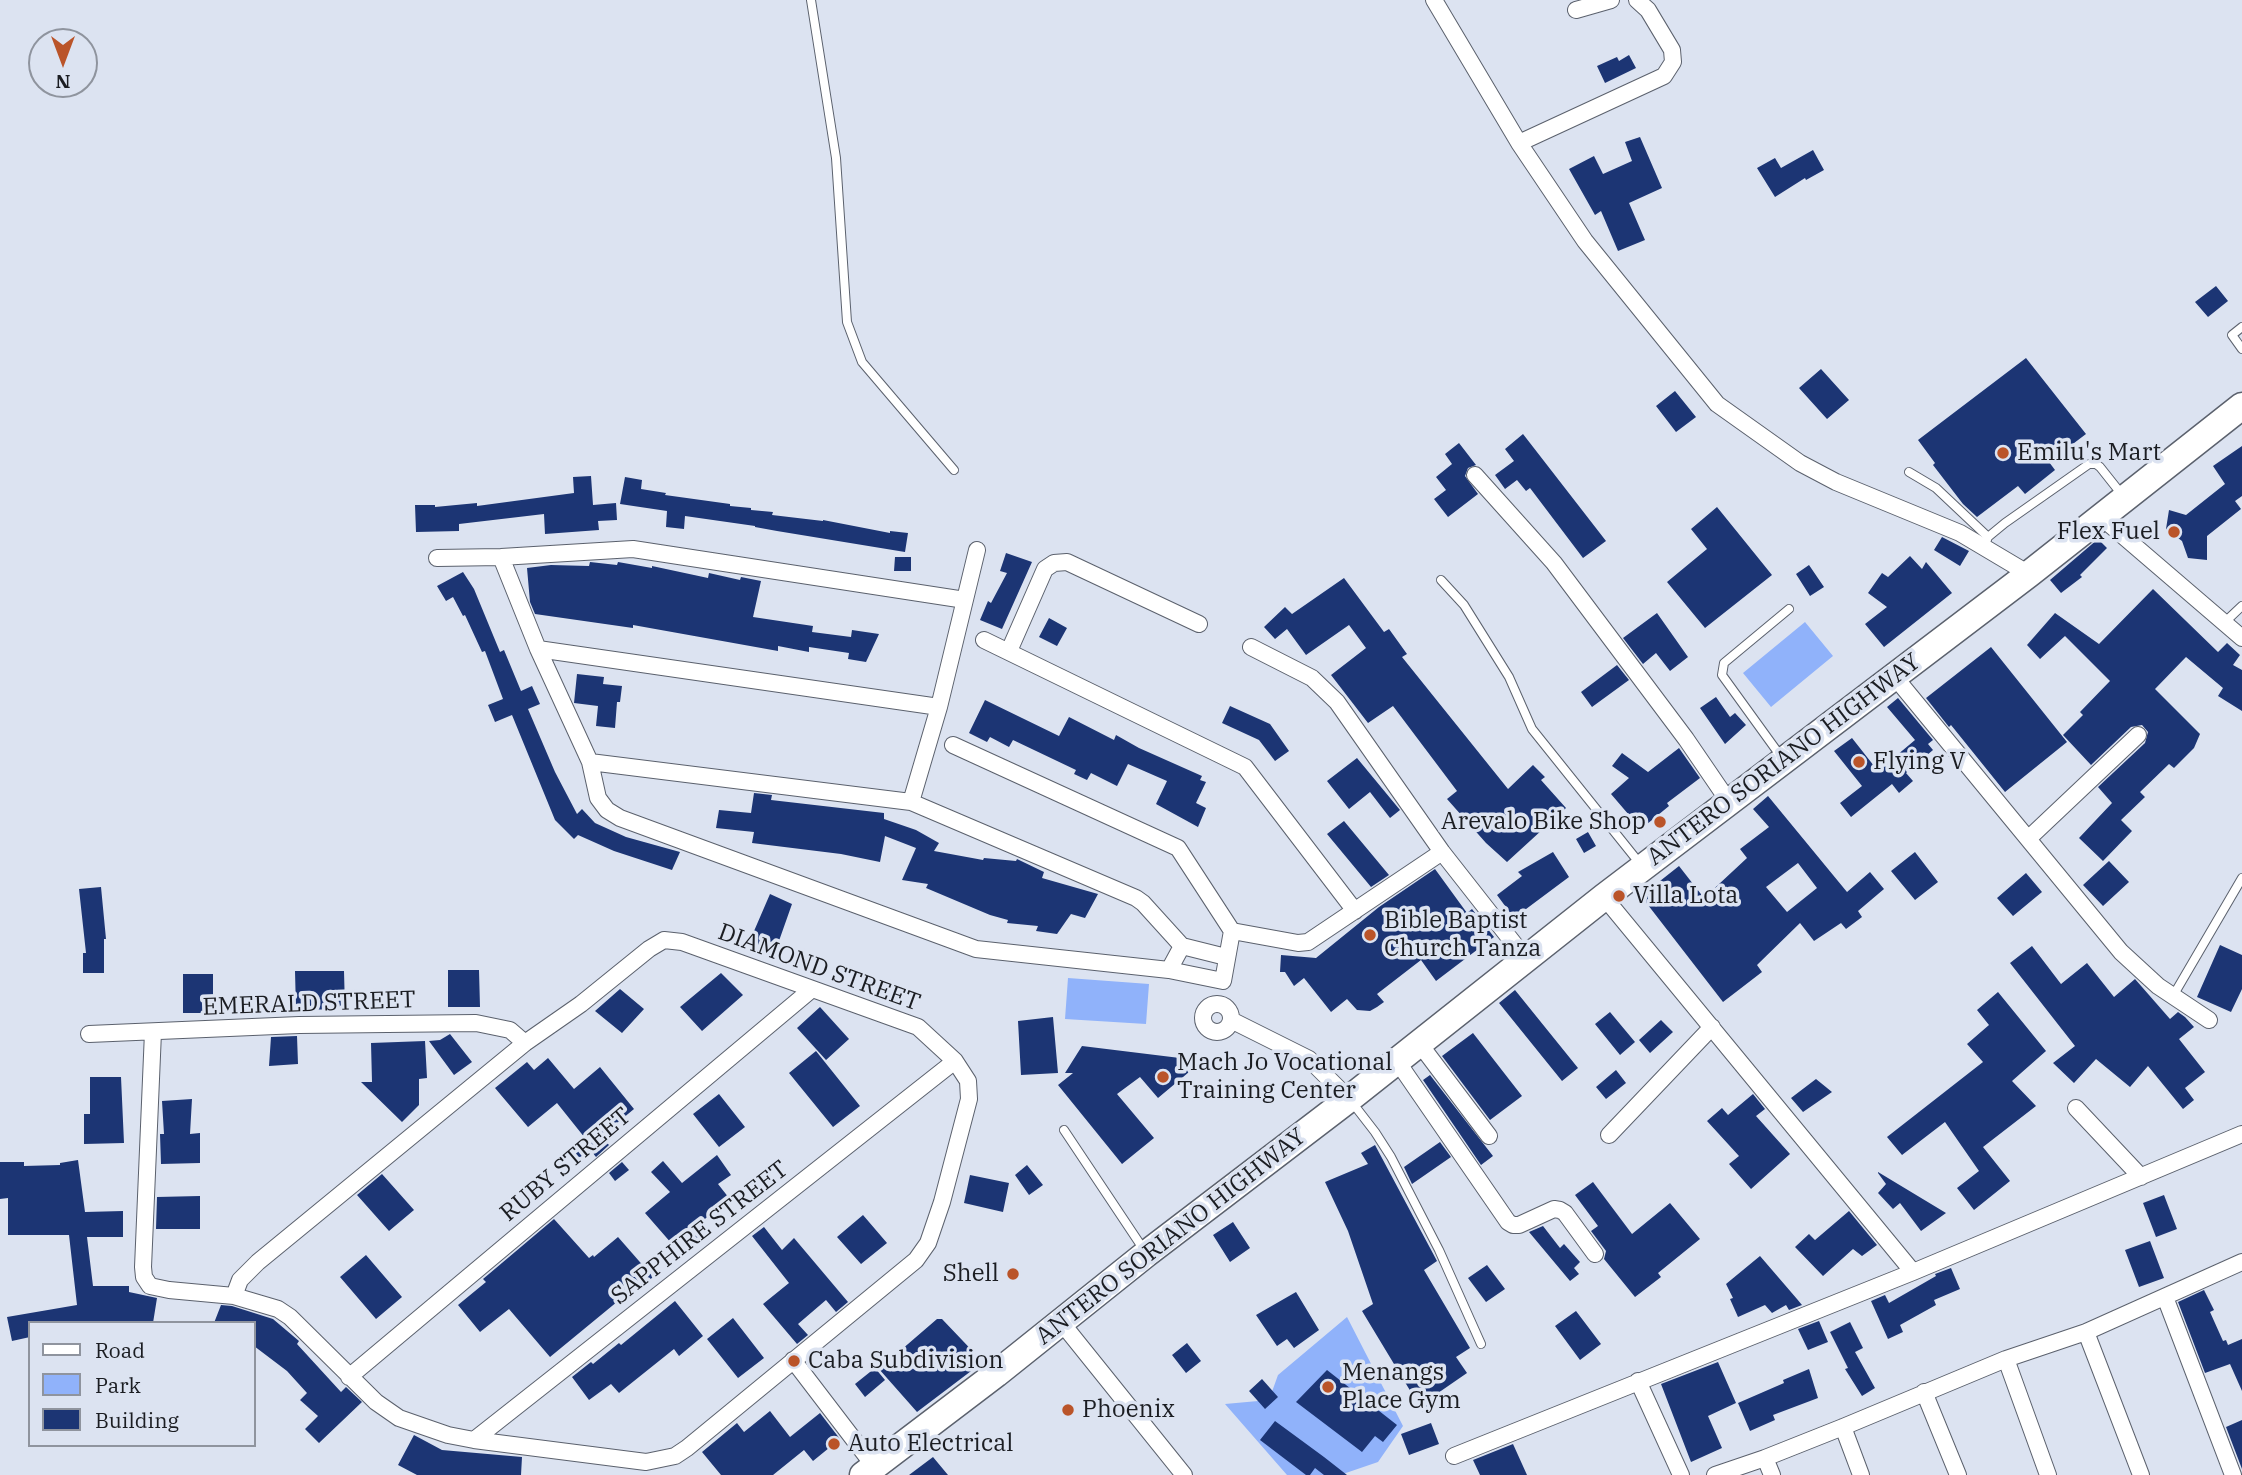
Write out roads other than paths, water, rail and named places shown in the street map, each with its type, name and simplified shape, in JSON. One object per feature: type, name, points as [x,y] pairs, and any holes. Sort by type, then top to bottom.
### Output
[{"type":"main road","name":"ANTERO SORIANO HIGHWAY","points":[[869,1471],[1349,1099],[1604,897],[2029,574],[2242,405]]},
{"type":"street","points":[[1434,0],[1519,143],[1585,241],[1717,404],[1800,463],[1836,482],[1986,542],[2029,574]]},
{"type":"street","points":[[1576,10],[1611,0]]},
{"type":"street","points":[[1519,143],[1664,76],[1673,62],[1672,50],[1648,10],[1637,0]]},
{"type":"street","points":[[1475,475],[1554,563],[1632,671],[1686,739],[1729,802]]},
{"type":"street","points":[[2101,517],[2242,638]]},
{"type":"street","points":[[437,558],[633,549],[965,600]]},
{"type":"street","points":[[911,802],[939,707],[977,550]]},
{"type":"street","points":[[501,557],[538,649],[590,762],[598,798],[607,810],[620,818],[976,949],[1168,970],[1223,981]]},
{"type":"street","points":[[1009,651],[1045,569],[1054,563],[1067,562],[1199,624]]},
{"type":"street","points":[[984,640],[1245,767],[1355,911]]},
{"type":"street","points":[[1251,647],[1312,678],[1337,702],[1443,852],[1526,959]]},
{"type":"street","points":[[538,649],[939,707]]},
{"type":"street","points":[[1894,676],[2121,952],[2140,971],[2209,1020]]},
{"type":"street","points":[[2029,838],[2138,735]]},
{"type":"street","points":[[953,745],[1178,848],[1232,931],[1226,957],[1222,1005],[1230,1014],[1231,1020],[1220,1032],[1208,1028],[1204,1023],[1205,1011],[1210,1006],[1222,1005]]},
{"type":"street","points":[[590,762],[911,802],[1136,898],[1182,946],[1226,957]]},
{"type":"street","points":[[1232,931],[1298,943],[1308,942],[1443,852]]},
{"type":"street","points":[[1604,897],[1913,1272]]},
{"type":"street","name":"DIAMOND STREET","points":[[664,940],[682,942],[813,989],[918,1027],[955,1061],[968,1081],[969,1099],[943,1202],[928,1243],[916,1260],[675,1456],[646,1462],[629,1461],[474,1440],[448,1435],[399,1418],[376,1402],[349,1377],[290,1317],[278,1309],[234,1296],[248,1271],[525,1043],[664,940]]},
{"type":"street","points":[[1168,970],[1182,946]]},
{"type":"street","name":"RUBY STREET","points":[[349,1377],[813,989]]},
{"type":"street","points":[[1231,1020],[1310,1059],[1349,1099]]},
{"type":"street","name":"EMERALD STREET","points":[[89,1034],[299,1025],[477,1023],[510,1030],[525,1043]]},
{"type":"street","points":[[1609,1135],[1712,1027]]},
{"type":"street","points":[[153,1032],[144,1277],[150,1286],[159,1289],[234,1296]]},
{"type":"street","points":[[1419,1043],[1489,1136]]},
{"type":"street","name":"SAPPHIRE STREET","points":[[474,1440],[955,1061]]},
{"type":"street","points":[[1397,1061],[1507,1222],[1519,1225],[1554,1209],[1560,1210],[1595,1254]]},
{"type":"street","points":[[2077,1108],[2141,1177]]},
{"type":"street","points":[[1454,1456],[1913,1272],[2242,1134]]},
{"type":"street","points":[[1715,1475],[1843,1427],[2006,1359],[2086,1332],[2241,1265]]},
{"type":"street","points":[[2165,1297],[2233,1475]]},
{"type":"street","points":[[1061,1322],[1184,1475]]},
{"type":"street","points":[[2086,1332],[2140,1475]]},
{"type":"street","points":[[2006,1359],[2048,1475]]},
{"type":"street","points":[[793,1360],[869,1471]]},
{"type":"street","points":[[1638,1381],[1681,1475]]},
{"type":"street","points":[[1924,1392],[1958,1475]]},
{"type":"street","points":[[1843,1427],[1861,1475]]},
{"type":"street","points":[[1765,1458],[1772,1475]]},
{"type":"lane","points":[[811,0],[836,158],[847,322],[862,362],[954,470]]},
{"type":"lane","points":[[2242,327],[2232,335],[2242,349]]},
{"type":"lane","points":[[1909,472],[1936,488],[1986,542],[2004,523],[2089,464],[2100,467],[2125,498]]},
{"type":"lane","points":[[1441,580],[1464,605],[1509,677],[1532,729],[1643,867]]},
{"type":"lane","points":[[2225,622],[2242,606]]},
{"type":"lane","points":[[1784,760],[1722,675],[1724,663],[1789,609]]},
{"type":"lane","points":[[2173,996],[2242,878]]},
{"type":"lane","points":[[1349,1099],[1391,1157],[1481,1344]]},
{"type":"lane","points":[[1064,1130],[1146,1254]]},
{"type":"place","name":"Emilu's Mart","points":[[2003,453]]},
{"type":"place","name":"Flex Fuel","points":[[2174,532]]},
{"type":"place","name":"Flying V","points":[[1859,762]]},
{"type":"place","name":"Arevalo Bike Shop","points":[[1660,822]]},
{"type":"place","name":"Villa Lota","points":[[1619,896]]},
{"type":"place","name":"Bible Baptist Church Tanza","points":[[1370,935]]},
{"type":"place","name":"Mach Jo Vocational Training Center","points":[[1163,1077]]},
{"type":"place","name":"Shell","points":[[1013,1274]]},
{"type":"place","name":"Caba Subdivision","points":[[794,1361]]},
{"type":"place","name":"Menangs Place Gym","points":[[1328,1387]]},
{"type":"place","name":"Phoenix","points":[[1068,1410]]},
{"type":"place","name":"Auto Electrical","points":[[834,1444]]}]
